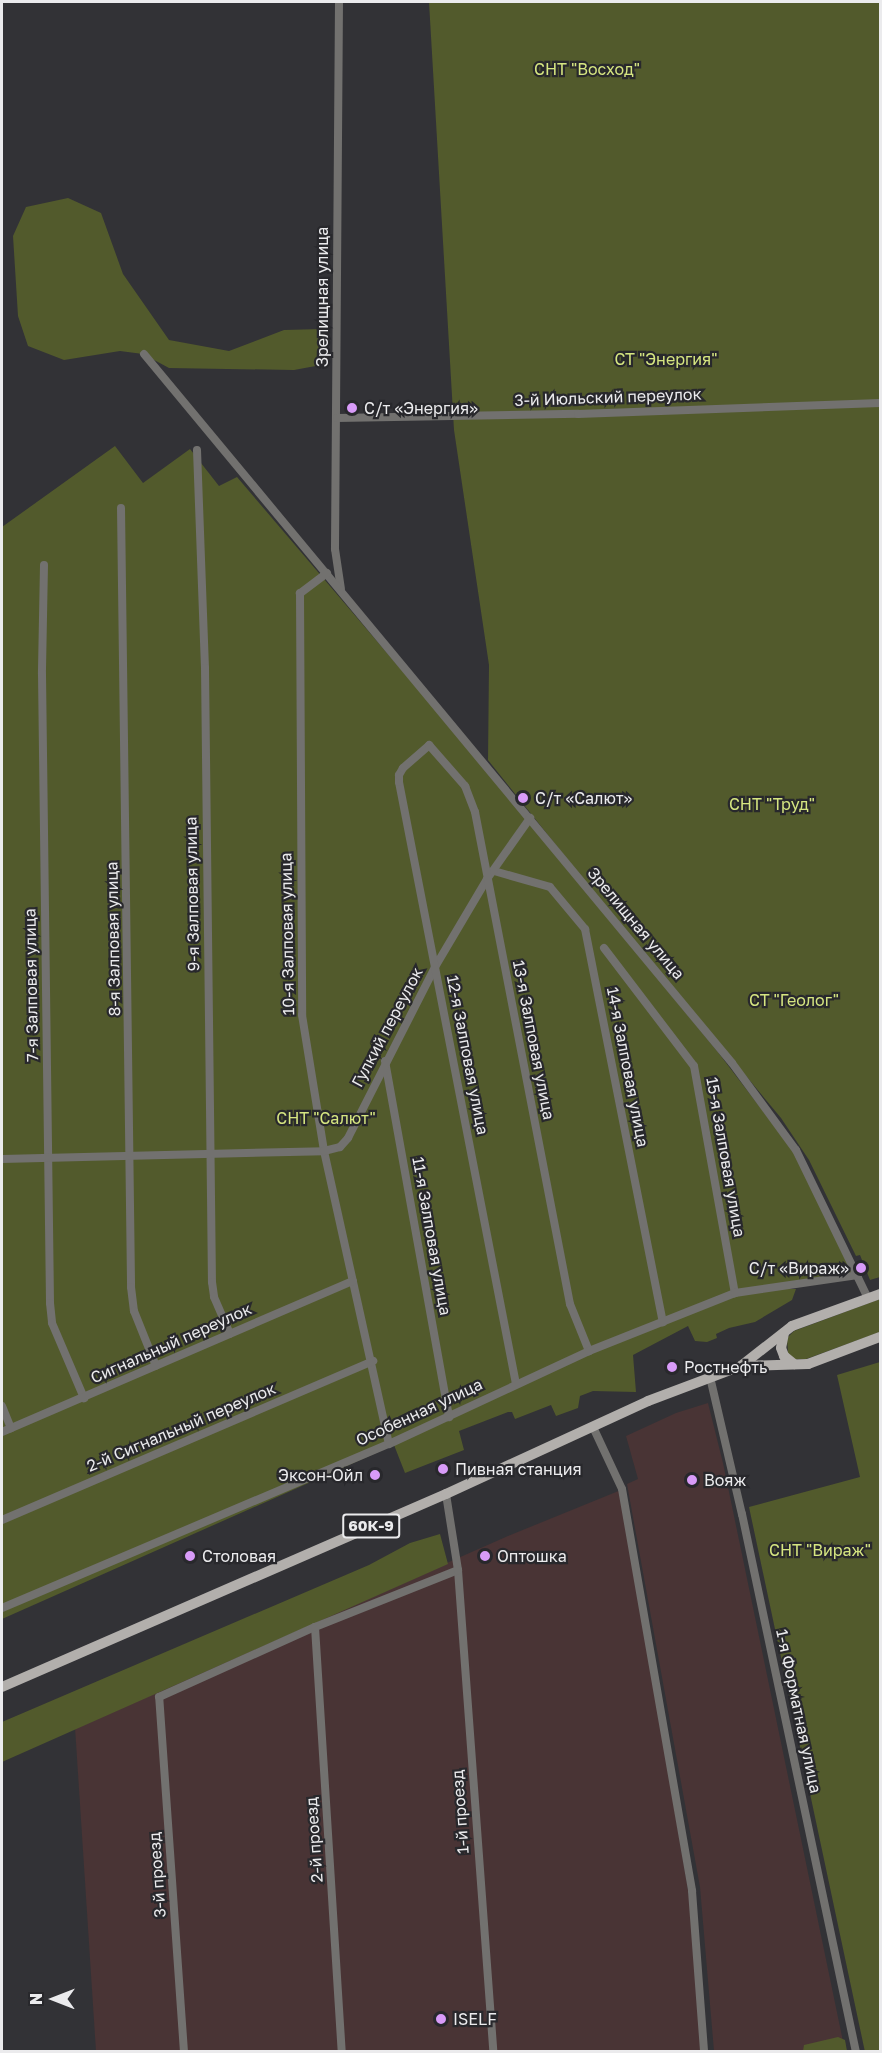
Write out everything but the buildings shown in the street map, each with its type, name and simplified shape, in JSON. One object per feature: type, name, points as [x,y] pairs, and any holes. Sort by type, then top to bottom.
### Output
[{"type":"main road","points":[[741,1366],[792,1326],[880,1294]]},
{"type":"main road","points":[[785,1333],[781,1342],[782,1353],[794,1364]]},
{"type":"main road","points":[[741,1366],[808,1364],[880,1337]]},
{"type":"main road","name":"60К-9","points":[[2,1687],[446,1494],[593,1426],[741,1366]]},
{"type":"street","name":"Зрелищная улица","points":[[339,2],[335,549],[342,592]]},
{"type":"street","name":"Зрелищная улица","points":[[144,354],[732,1063],[796,1150],[868,1298]]},
{"type":"street","name":"3-й Июльский переулок","points":[[337,418],[578,414],[880,403]]},
{"type":"street","name":"9-я Залповая улица","points":[[197,450],[205,668],[210,1153],[214,1297],[230,1334]]},
{"type":"street","name":"8-я Залповая улица","points":[[121,508],[132,1295],[134,1311],[156,1366]]},
{"type":"street","name":"7-я Залповая улица","points":[[44,565],[42,674],[52,1323],[84,1398]]},
{"type":"street","name":"10-я Залповая улица","points":[[327,573],[300,593],[302,1015],[324,1151],[373,1361],[389,1444]]},
{"type":"street","name":"13-я Залповая улица","points":[[429,745],[465,786],[475,812],[570,1304],[589,1351]]},
{"type":"street","name":"12-я Залповая улица","points":[[429,745],[403,768],[399,775],[516,1384]]},
{"type":"street","name":"Гулкий переулок","points":[[2,1159],[324,1151],[340,1147],[348,1138],[385,1061],[435,967],[487,879],[530,818]]},
{"type":"street","name":"14-я Залповая улица","points":[[494,871],[549,887],[585,929],[663,1322]]},
{"type":"street","name":"15-я Залповая улица","points":[[604,948],[694,1066],[735,1293]]},
{"type":"street","name":"11-я Залповая улица","points":[[385,1061],[449,1417]]},
{"type":"street","name":"Особенная улица","points":[[2,1607],[389,1444],[589,1351],[735,1293],[858,1275]]},
{"type":"street","name":"Сигнальный переулок","points":[[2,1432],[353,1281]]},
{"type":"street","name":"2-й Сигнальный переулок","points":[[2,1520],[373,1361]]},
{"type":"street","name":"1-я Форматная улица","points":[[710,1377],[742,1514],[856,2052]]},
{"type":"street","points":[[2,1406],[11,1428]]},
{"type":"street","points":[[593,1426],[622,1489],[693,1891],[705,2052]]},
{"type":"street","name":"1-й проезд","points":[[446,1494],[458,1570],[493,2052]]},
{"type":"street","points":[[315,1627],[458,1570]]},
{"type":"street","name":"3-й проезд","points":[[184,2052],[159,1697],[315,1627]]},
{"type":"street","name":"2-й проезд","points":[[315,1627],[342,2052]]},
{"type":"shaded area","points":[[708,1403],[723,1463],[845,2051],[714,2051],[700,1887],[627,1484],[638,1479],[626,1436],[676,1413]]},
{"type":"shaded area","points":[[621,1490],[690,1902],[702,2051],[96,2051],[75,1727],[508,1536]]},
{"type":"green space","name":"СТ \"Энергия\"","points":[[429,2],[880,2],[880,1277],[870,1280],[860,1255],[856,1256],[809,1160],[781,1118],[612,915],[488,760],[489,665],[454,430]]},
{"type":"green space","points":[[68,198],[101,213],[123,274],[169,340],[229,351],[284,330],[323,329],[321,365],[294,370],[169,368],[143,354],[120,351],[64,360],[28,346],[18,316],[13,236],[26,207]]},
{"type":"green space","name":"СНТ \"Салют\"","points":[[115,446],[143,483],[190,449],[219,486],[237,477],[485,768],[717,1051],[801,1161],[855,1277],[784,1289],[796,1289],[792,1300],[755,1322],[729,1328],[716,1334],[717,1338],[707,1342],[695,1341],[688,1326],[633,1355],[636,1392],[593,1391],[580,1396],[578,1408],[556,1416],[551,1405],[515,1419],[512,1412],[508,1412],[459,1431],[464,1450],[405,1473],[394,1445],[2,1619],[2,527]]},
{"type":"green space","points":[[880,1299],[880,1332],[806,1359],[795,1359],[788,1353],[787,1338],[794,1331]]},
{"type":"green space","name":"СНТ \"Вираж\"","points":[[880,1362],[880,2051],[865,2052],[749,1507],[860,1477],[837,1375]]},
{"type":"green space","points":[[440,1534],[448,1564],[2,1762],[2,1722],[369,1565],[410,1543]]},
{"type":"green space","points":[[838,2037],[845,2040],[847,2051],[803,2051],[804,2045]]},
{"type":"place","name":"С/т «Энергия»","points":[[352,408]]},
{"type":"place","name":"С/т «Салют»","points":[[523,798]]},
{"type":"place","name":"С/т «Вираж»","points":[[861,1268]]},
{"type":"place","name":"Ростнефть","points":[[672,1367]]},
{"type":"place","name":"Пивная станция","points":[[443,1469]]},
{"type":"place","name":"Эксон-Ойл","points":[[375,1475]]},
{"type":"place","name":"Вояж","points":[[692,1480]]},
{"type":"place","name":"Столовая","points":[[190,1556]]},
{"type":"place","name":"Оптошка","points":[[485,1556]]},
{"type":"place","name":"ISELF","points":[[441,2019]]},
{"type":"park label","name":"СНТ \"Восход\"","points":[[587,69]]},
{"type":"park label","name":"СНТ \"Труд\"","points":[[772,804]]},
{"type":"park label","name":"СТ \"Геолог\"","points":[[794,1000]]}]
